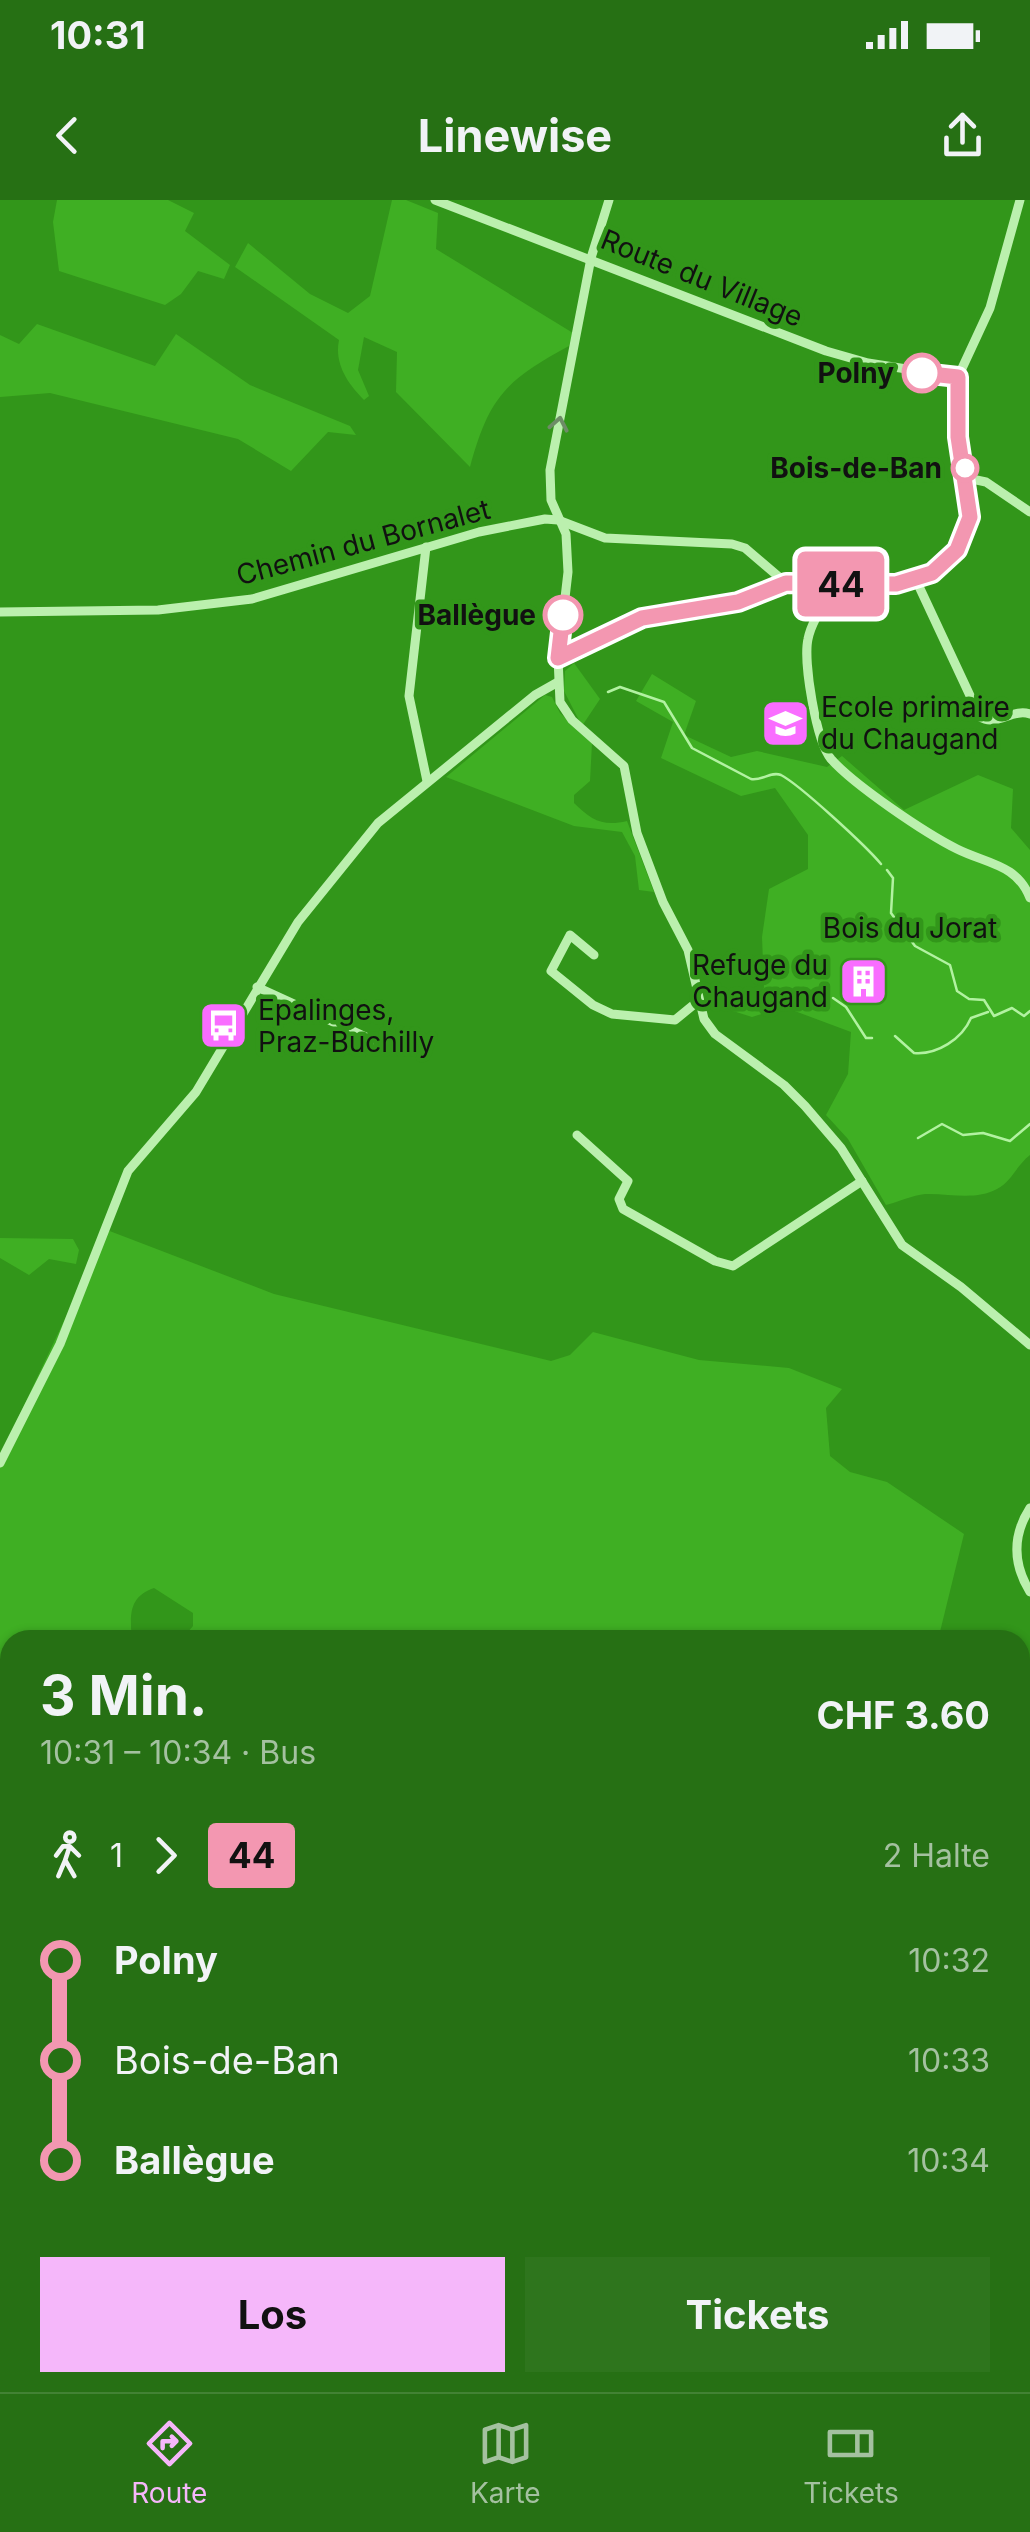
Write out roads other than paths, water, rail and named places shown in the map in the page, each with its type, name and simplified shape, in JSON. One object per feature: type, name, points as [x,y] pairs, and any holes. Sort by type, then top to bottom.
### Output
[{"type":"street","name":"Route du Village","points":[[435,200],[826,352],[868,364],[958,377]]},
{"type":"street","points":[[609,200],[591,258],[550,470],[551,500],[566,534],[568,572],[558,658],[560,702],[572,720],[624,766],[637,833],[663,902],[688,950],[698,1002],[716,1034],[805,1106],[862,1181],[902,1246],[961,1287],[1030,1345]]},
{"type":"street","points":[[558,658],[642,618],[738,602],[786,583],[916,580],[946,562],[964,538],[970,517],[958,437],[958,377],[990,308],[1020,200]]},
{"type":"street","points":[[967,478],[986,482],[1030,512]]},
{"type":"street","points":[[558,520],[606,538],[732,544],[745,548],[786,583]]},
{"type":"street","name":"Chemin du Bornalet","points":[[0,612],[158,610],[252,599],[381,564],[426,547],[519,523],[558,520]]},
{"type":"street","points":[[426,547],[409,700],[426,781]]},
{"type":"street","points":[[916,580],[980,717],[992,721],[1019,712],[1030,714]]},
{"type":"street","points":[[836,584],[811,629],[806,652],[812,694],[831,758],[918,826],[954,848],[1013,872],[1030,898]]},
{"type":"street","points":[[0,1463],[60,1344],[122,1183],[140,1156],[196,1092],[298,922],[378,823],[534,695],[558,682]]},
{"type":"street","points":[[594,954],[570,935],[550,971],[593,1005],[612,1014],[668,1020],[679,1018],[698,1002]]},
{"type":"street","points":[[257,986],[379,1043]]},
{"type":"street","points":[[577,1136],[628,1181],[618,1199],[623,1209],[715,1261],[732,1266],[862,1181]]},
{"type":"street","points":[[1030,1508],[1019,1530],[1016,1555],[1030,1592]]},
{"type":"waterway","points":[[608,692],[620,687],[664,702],[692,748],[751,779],[781,775],[832,816],[881,864]]},
{"type":"waterway","points":[[887,870],[893,878],[891,913],[915,946],[950,965],[957,991],[969,999],[984,1000],[994,1016],[1012,1008],[1024,1016],[1030,1011]]},
{"type":"waterway","points":[[833,998],[846,1007],[866,1038],[872,1038]]},
{"type":"waterway","points":[[895,1036],[914,1053],[931,1051],[955,1039],[971,1018],[988,1012]]},
{"type":"waterway","points":[[918,1138],[942,1124],[963,1135],[983,1133],[1010,1141],[1030,1124]]},
{"type":"place","name":"Polny","points":[[922,373]]},
{"type":"place","name":"Bois-de-Ban","points":[[965,468]]},
{"type":"place","name":"Ballègue","points":[[563,615]]},
{"type":"place","name":"Ecole primaire du Chaugand","points":[[786,723]]},
{"type":"place","name":"Refuge du Chaugand","points":[[863,981]]},
{"type":"place","name":"Epalinges, Praz-Buchilly","points":[[223,1026]]},
{"type":"park label","name":"Bois du Jorat","points":[[910,928]]}]
